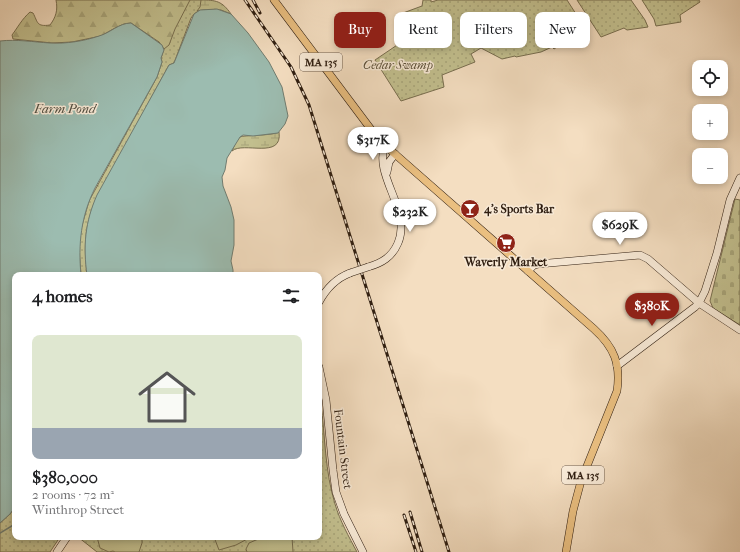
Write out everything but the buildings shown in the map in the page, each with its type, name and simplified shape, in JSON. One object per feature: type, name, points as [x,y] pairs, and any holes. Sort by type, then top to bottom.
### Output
[{"type":"main road","name":"MA 135","points":[[274,0],[374,133],[385,145],[603,337],[613,352],[617,366],[617,391],[580,481],[566,552]]},
{"type":"street","points":[[322,297],[333,283],[350,273],[378,264],[389,257],[395,249],[401,234],[399,213],[382,158],[385,145]]},
{"type":"street","points":[[387,176],[388,164],[395,154]]},
{"type":"street","points":[[617,366],[699,303],[708,284],[730,200],[740,178]]},
{"type":"street","points":[[528,271],[534,265],[538,264],[640,255],[648,259],[699,303],[740,330]]},
{"type":"street","name":"Fountain Street","points":[[322,387],[326,400],[336,492],[344,514],[363,552]]},
{"type":"street","points":[[322,396],[326,400]]},
{"type":"street","points":[[57,552],[65,540]]},
{"type":"green space","points":[[56,0],[190,0],[175,29],[169,45],[164,49],[159,42],[131,23],[124,24],[101,36],[72,42],[52,43],[13,39],[12,35],[22,20],[30,12],[33,13],[38,23],[42,25],[50,25],[56,13]]},
{"type":"green space","points":[[181,0],[203,0],[200,10],[191,18],[174,63],[169,65],[96,199],[87,228],[85,246],[87,272],[81,272],[79,248],[81,229],[89,201],[157,77],[162,62],[161,58],[164,49],[156,40]]},
{"type":"green space","points":[[201,0],[218,2],[225,6],[231,14],[221,10],[197,11],[200,7]]},
{"type":"green space","name":"Cedar Swamp","points":[[423,0],[431,0],[431,2],[438,0],[567,0],[575,12],[535,12],[535,48],[550,48],[541,52],[502,59],[481,48],[471,54],[475,62],[442,75],[444,87],[401,101],[375,60],[394,47],[452,48],[452,12],[406,12],[422,6]]},
{"type":"green space","points":[[577,0],[631,0],[648,27],[627,30],[624,28],[601,37],[590,20],[590,12],[585,12]]},
{"type":"green space","points":[[642,0],[699,0],[700,2],[680,15],[681,22],[656,26],[654,19]]},
{"type":"green space","points":[[279,132],[279,140],[275,145],[269,148],[237,148],[232,151],[240,137]]},
{"type":"green space","points":[[735,199],[740,200],[740,325],[713,308],[710,301]]},
{"type":"green space","points":[[322,414],[327,467],[335,504],[339,517],[357,552],[97,552],[82,540],[322,540]]},
{"type":"green space","points":[[12,511],[12,540],[58,540],[50,552],[0,552],[0,523]]},
{"type":"green space","points":[[98,540],[142,540],[139,552],[109,552],[100,548]]},
{"type":"green space","points":[[215,540],[245,540],[236,545],[219,550]]},
{"type":"green space","points":[[256,540],[292,540],[293,552],[247,552],[246,549],[249,543]]},
{"type":"water","points":[[217,9],[231,14],[248,33],[269,62],[282,87],[288,116],[285,124],[278,133],[253,136],[243,135],[240,137],[227,158],[222,177],[223,186],[234,220],[234,245],[231,261],[233,272],[87,272],[85,254],[86,234],[90,215],[97,195],[169,65],[174,63],[194,14],[200,10]]},
{"type":"water","name":"Farm Pond","points":[[127,23],[131,23],[162,45],[164,50],[161,58],[162,62],[157,77],[95,188],[86,209],[80,241],[81,272],[12,272],[12,511],[0,523],[0,41],[19,40],[56,43],[75,42],[99,36]]},
{"type":"waterway","points":[[0,533],[12,526]]},
{"type":"railway","points":[[245,0],[291,67],[309,105],[449,552]]},
{"type":"railway","points":[[253,0],[260,13]]},
{"type":"railway","points":[[410,512],[422,552]]},
{"type":"railway","points":[[404,515],[416,552]]},
{"type":"place","name":"4’s Sports Bar","points":[[470,209]]},
{"type":"place","name":"Waverly Market","points":[[506,243]]}]
